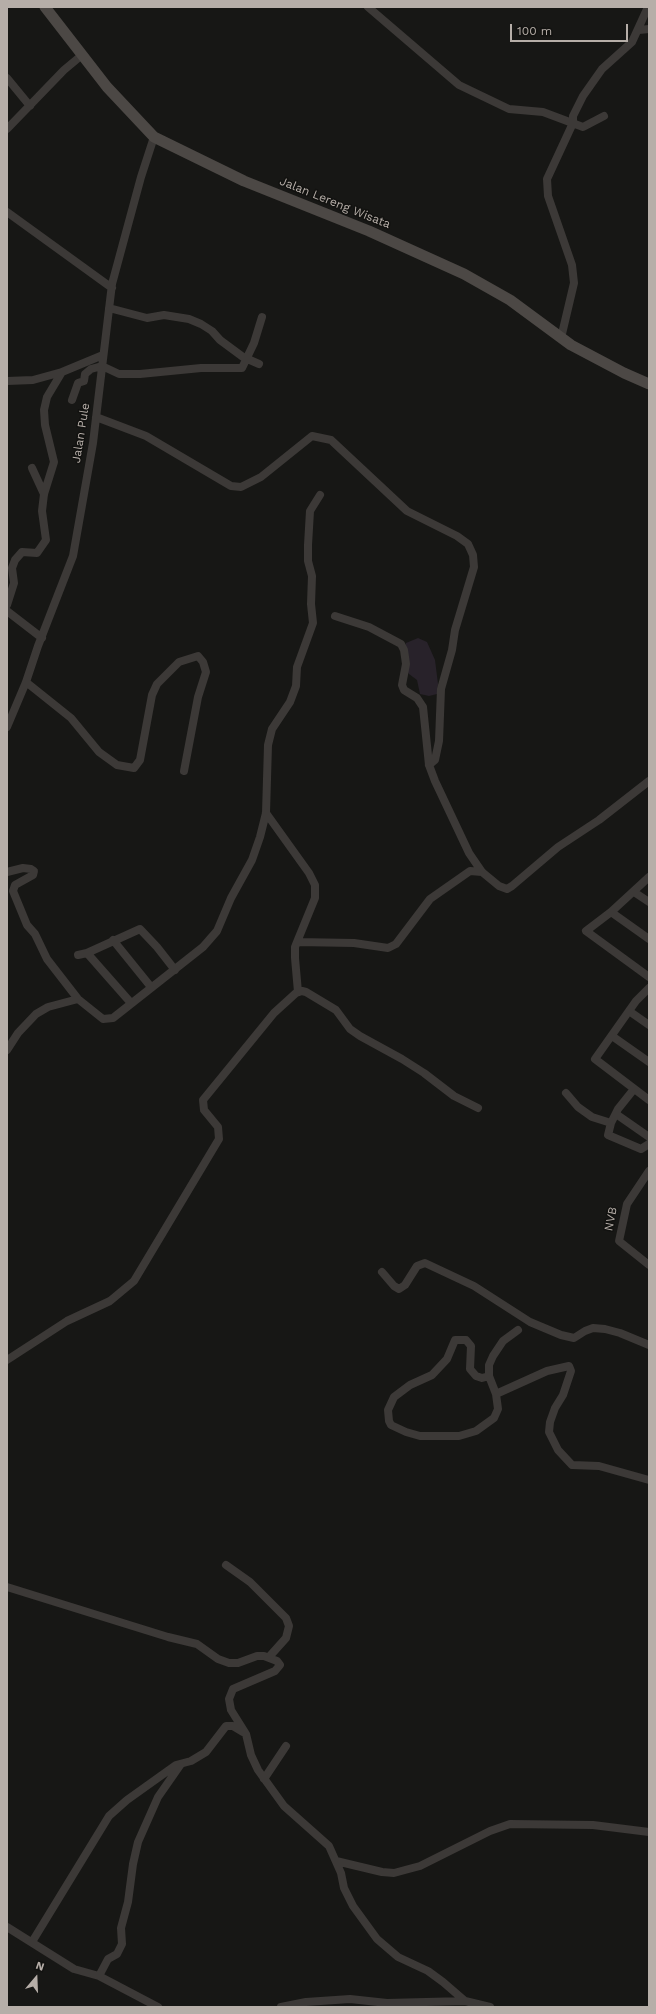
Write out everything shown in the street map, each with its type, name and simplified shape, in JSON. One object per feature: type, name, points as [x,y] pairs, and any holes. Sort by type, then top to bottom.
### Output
[{"type":"main road","name":"Jalan Lereng Wisata","points":[[45,7],[107,87],[154,137],[244,180],[369,231],[464,274],[510,300],[571,345],[617,370],[649,384]]},
{"type":"street","points":[[368,7],[459,85],[509,109],[543,112],[583,127],[604,116]]},
{"type":"street","points":[[561,338],[574,282],[572,265],[548,196],[546,187],[547,179],[573,123],[576,109],[590,84],[613,57],[632,42],[639,30],[648,7]]},
{"type":"street","points":[[639,30],[649,29]]},
{"type":"street","points":[[7,129],[64,70],[82,55]]},
{"type":"street","points":[[7,78],[30,106]]},
{"type":"street","name":"Jalan Pule","points":[[7,727],[26,682],[73,556],[96,417],[112,288],[139,184],[154,137]]},
{"type":"street","points":[[7,212],[112,288]]},
{"type":"street","points":[[109,308],[147,318],[164,315],[190,319],[212,331],[220,340],[247,358],[260,364]]},
{"type":"street","points":[[72,400],[78,383],[84,381],[85,374],[91,369],[102,366],[119,374],[140,374],[201,368],[242,368],[254,343],[262,317]]},
{"type":"street","points":[[7,381],[33,380],[62,372],[103,355]]},
{"type":"street","points":[[7,605],[14,583],[12,568],[15,560],[22,552],[37,554],[45,542],[45,531],[42,516],[44,494],[54,462],[45,425],[44,410],[47,397],[62,372]]},
{"type":"street","points":[[96,417],[146,436],[231,486],[241,487],[261,477],[312,436],[331,440],[407,511],[457,536],[468,544],[473,555],[474,567],[455,630],[452,650],[441,689],[439,741],[435,760],[429,764]]},
{"type":"street","points":[[32,468],[44,494]]},
{"type":"street","points":[[7,872],[23,868],[34,871],[33,875],[16,885],[13,891],[27,925],[34,934],[46,959],[78,1000],[103,1019],[113,1018],[203,947],[217,931],[231,898],[252,860],[266,814],[268,745],[272,729],[290,702],[296,686],[297,667],[313,623],[311,604],[312,576],[308,560],[308,545],[310,511],[320,495]]},
{"type":"street","points":[[7,611],[42,638]]},
{"type":"street","points":[[335,616],[369,627],[401,644],[404,650],[406,664],[402,685],[404,690],[417,698],[423,706],[429,764],[469,854],[482,872],[499,886],[507,889],[558,847],[599,820],[649,781]]},
{"type":"street","points":[[26,682],[71,718],[100,752],[117,765],[134,768],[140,760],[152,695],[157,684],[180,662],[198,656],[203,662],[206,672],[198,696],[184,771]]},
{"type":"street","points":[[266,814],[309,874],[315,885],[315,898],[295,947],[298,992]]},
{"type":"street","points":[[297,942],[354,943],[388,948],[396,944],[430,899],[470,871],[482,872]]},
{"type":"street","points":[[649,877],[611,912],[586,931],[649,977]]},
{"type":"street","points":[[634,892],[649,902]]},
{"type":"street","points":[[611,912],[649,939]]},
{"type":"street","points":[[78,955],[87,953],[112,940],[140,929],[157,947],[175,970]]},
{"type":"street","points":[[112,940],[151,987]]},
{"type":"street","points":[[87,953],[131,1003]]},
{"type":"street","points":[[649,988],[629,1011],[595,1059],[649,1100]]},
{"type":"street","points":[[298,992],[309,994],[336,1010],[350,1029],[360,1036],[413,1066],[454,1096],[478,1108]]},
{"type":"street","points":[[7,1360],[68,1321],[110,1301],[134,1282],[219,1139],[218,1127],[204,1110],[203,1100],[274,1013],[298,992]]},
{"type":"street","points":[[7,1050],[18,1033],[36,1014],[48,1007],[78,1000]]},
{"type":"street","points":[[629,1011],[649,1025]]},
{"type":"street","points":[[612,1036],[649,1062]]},
{"type":"street","points":[[634,1089],[616,1114],[608,1135],[614,1139],[641,1149],[649,1144]]},
{"type":"street","points":[[566,1093],[578,1107],[592,1117],[612,1122]]},
{"type":"street","points":[[616,1114],[649,1137]]},
{"type":"street","name":"NVB","points":[[649,1171],[627,1204],[619,1241],[649,1265]]},
{"type":"street","points":[[382,1272],[394,1286],[399,1289],[405,1285],[417,1266],[425,1263],[474,1286],[530,1322],[556,1333],[574,1338],[593,1328],[605,1329],[620,1333],[649,1345]]},
{"type":"street","points":[[489,1376],[482,1378],[472,1373],[470,1369],[471,1346],[466,1340],[455,1340],[447,1359],[432,1375],[410,1385],[394,1397],[388,1410],[389,1421],[392,1425],[406,1432],[420,1436],[459,1436],[476,1431],[494,1418],[498,1409],[496,1394],[489,1376],[489,1366],[503,1342],[518,1330]]},
{"type":"street","points":[[496,1394],[547,1371],[569,1366],[571,1371],[563,1395],[555,1408],[550,1422],[549,1432],[558,1450],[572,1465],[599,1466],[649,1480]]},
{"type":"street","points":[[226,1565],[250,1582],[286,1618],[288,1626],[286,1638],[269,1657]]},
{"type":"street","points":[[7,1587],[160,1635],[197,1644],[218,1659],[229,1663],[238,1663],[257,1656],[269,1657],[279,1663],[278,1668],[265,1676],[242,1684],[233,1689],[228,1699],[230,1710],[246,1734],[251,1755],[264,1779],[284,1806],[329,1846],[336,1861],[344,1888],[353,1906],[377,1939],[398,1957],[428,1971],[466,2001]]},
{"type":"street","points":[[32,1942],[109,1816],[127,1800],[176,1764],[191,1761],[206,1752],[226,1726],[233,1726],[246,1734]]},
{"type":"street","points":[[264,1779],[286,1746]]},
{"type":"street","points":[[99,1976],[108,1959],[117,1954],[122,1944],[121,1928],[128,1902],[133,1864],[138,1842],[158,1796],[181,1763]]},
{"type":"street","points":[[336,1861],[382,1872],[405,1870],[420,1866],[490,1831],[510,1824],[593,1825],[649,1832]]},
{"type":"street","points":[[7,1927],[74,1969],[99,1976],[158,2007]]},
{"type":"street","points":[[281,2007],[350,1999],[387,2002],[466,2001],[490,2007]]},
{"type":"shaded area","points":[[418,638],[427,642],[435,660],[438,684],[437,694],[429,696],[420,694],[417,680],[409,674],[403,664],[406,643]]}]
